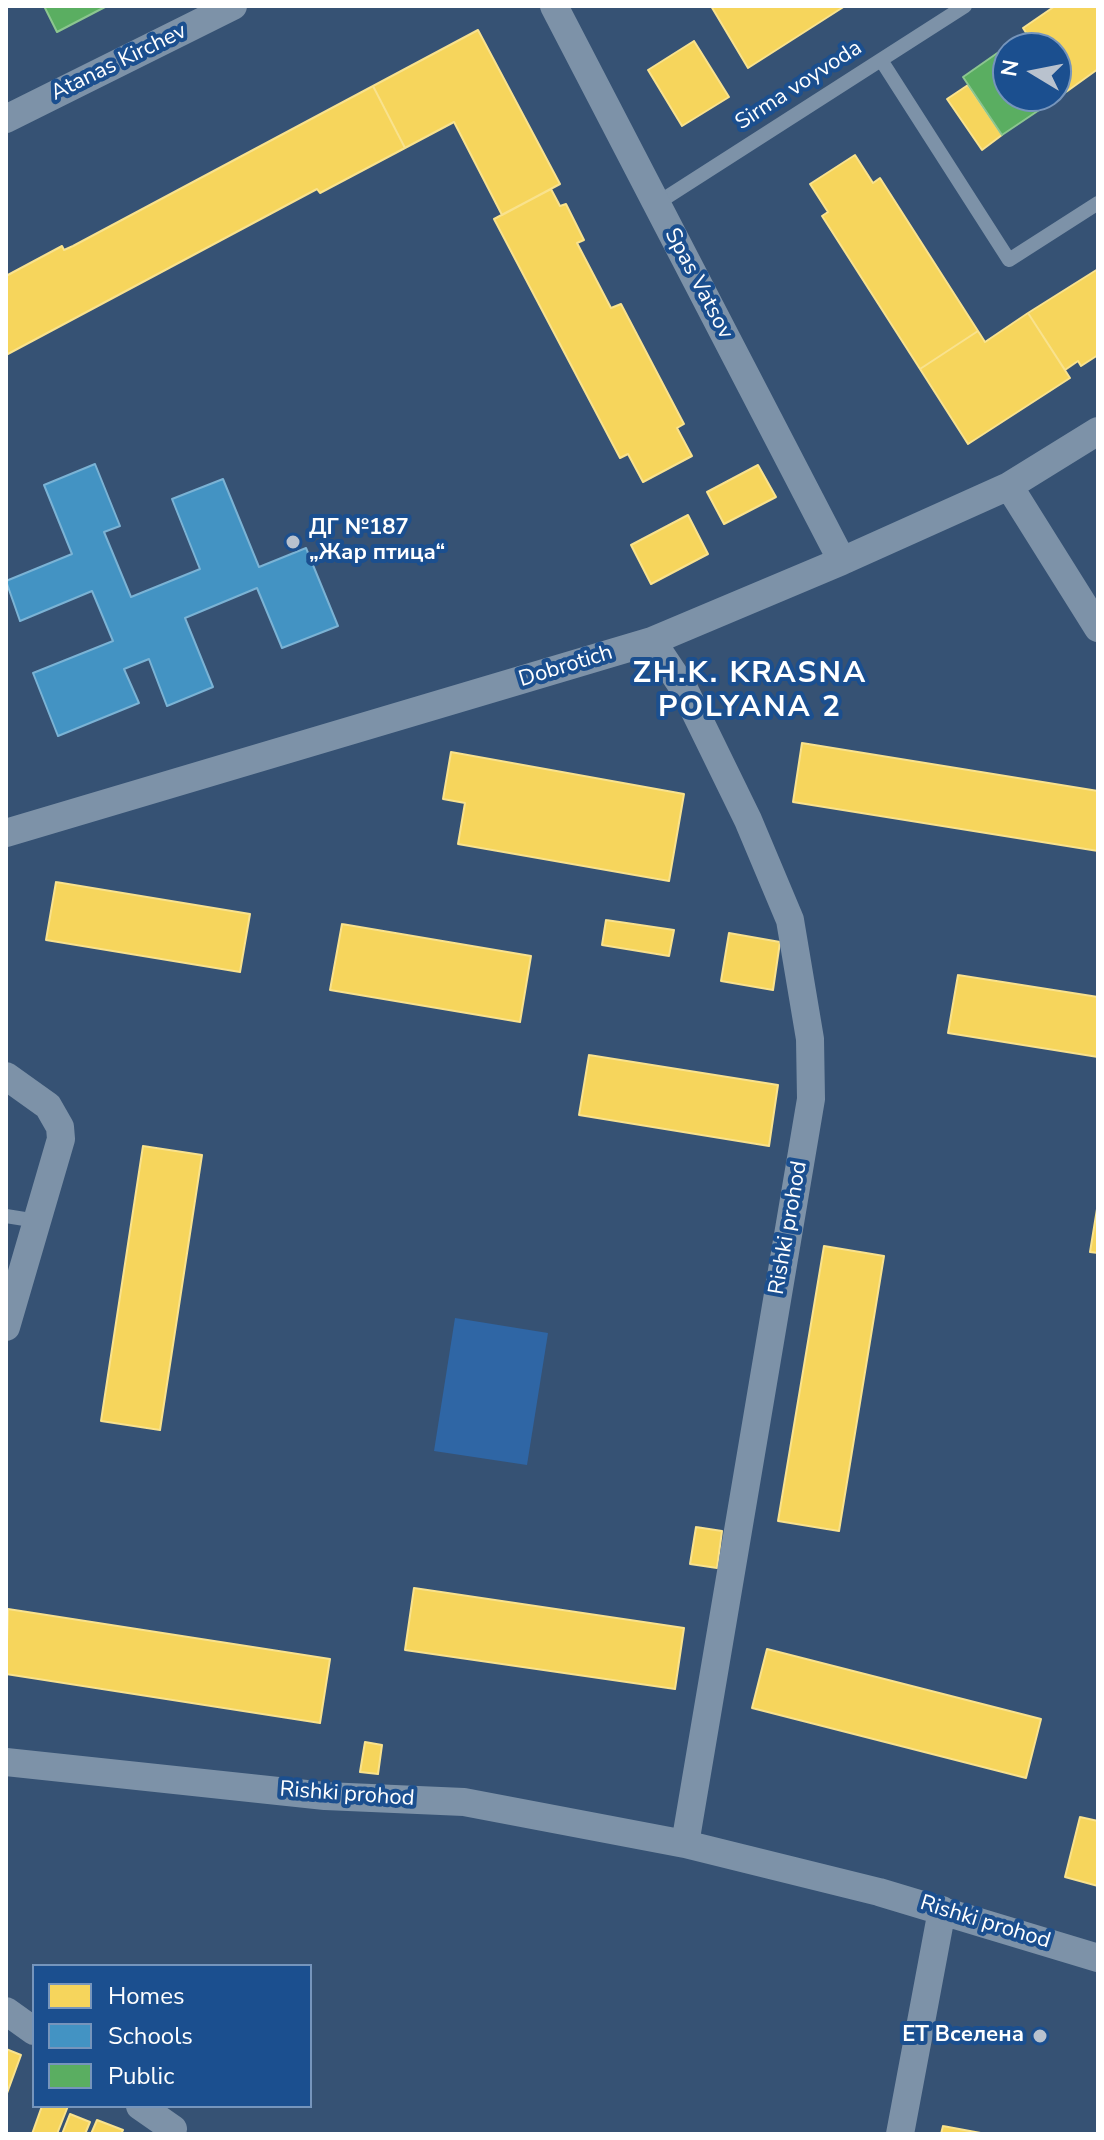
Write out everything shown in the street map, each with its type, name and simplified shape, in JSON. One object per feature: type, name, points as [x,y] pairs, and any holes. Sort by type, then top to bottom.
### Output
[{"type":"street","name":"Atanas Kirchev","points":[[6,119],[233,6]]},
{"type":"street","name":"Spas Vatsov","points":[[554,6],[842,561]]},
{"type":"street","name":"Dobrotich","points":[[6,833],[652,641],[1009,486],[1098,431]]},
{"type":"street","points":[[1009,486],[1098,628]]},
{"type":"street","name":"Rishki prohod","points":[[652,641],[684,689],[748,820],[790,920],[810,1039],[811,1099],[685,1844]]},
{"type":"street","points":[[6,1076],[48,1106],[60,1127],[57,1158],[6,1327]]},
{"type":"street","name":"Rishki prohod","points":[[6,1762],[325,1796],[464,1802],[685,1844],[942,1910],[1098,1958]]},
{"type":"street","points":[[900,2134],[942,1910]]},
{"type":"street","points":[[6,2011],[32,2030]]},
{"type":"street","points":[[143,2108],[174,2131]]},
{"type":"lane","name":"Sirma voyvoda","points":[[656,204],[965,6]]},
{"type":"lane","points":[[881,60],[1009,260],[1098,203]]},
{"type":"lane","points":[[6,1216],[37,1221]]},
{"type":"shaded area","points":[[455,1318],[548,1333],[527,1465],[434,1451]]},
{"type":"building: Homes","points":[[711,6],[845,6],[748,68]]},
{"type":"building: Homes","points":[[1055,6],[1098,6],[1098,69],[1072,88],[1072,32],[1026,32],[1023,28]]},
{"type":"building: Homes","points":[[478,30],[560,184],[502,215],[454,122],[405,148],[373,86]]},
{"type":"building: Homes","points":[[694,41],[729,97],[682,126],[648,70]]},
{"type":"building: Homes","points":[[968,85],[1002,135],[982,150],[947,99]]},
{"type":"building: Homes","points":[[373,86],[405,148],[320,193],[317,189],[6,355],[6,276],[62,246],[64,250],[73,246]]},
{"type":"building: Homes","points":[[855,155],[873,183],[880,178],[978,331],[920,369],[822,216],[828,212],[810,184]]},
{"type":"building: Homes","points":[[551,189],[560,206],[566,204],[584,240],[577,243],[611,308],[621,304],[684,424],[677,428],[692,456],[643,482],[628,454],[620,458],[494,219]]},
{"type":"building: Homes","points":[[1098,269],[1098,355],[1081,366],[1078,361],[1065,370],[1028,313]]},
{"type":"building: Homes","points":[[1028,313],[1070,378],[968,444],[920,369],[978,331],[985,342]]},
{"type":"building: Homes","points":[[758,465],[776,497],[724,524],[707,492]]},
{"type":"building: Homes","points":[[688,515],[708,554],[651,584],[631,545]]},
{"type":"building: Homes","points":[[802,743],[1098,791],[1098,851],[793,802]]},
{"type":"building: Homes","points":[[451,752],[684,794],[669,881],[458,844],[465,803],[443,799]]},
{"type":"building: Homes","points":[[56,882],[250,914],[240,972],[46,940]]},
{"type":"building: Homes","points":[[606,920],[674,930],[669,956],[602,945]]},
{"type":"building: Homes","points":[[342,924],[531,956],[520,1022],[330,990]]},
{"type":"building: Homes","points":[[729,933],[780,942],[773,990],[721,981]]},
{"type":"building: Homes","points":[[958,975],[1098,997],[1098,1057],[948,1033]]},
{"type":"building: Homes","points":[[589,1055],[778,1085],[769,1146],[579,1115]]},
{"type":"building: Homes","points":[[143,1146],[202,1155],[160,1430],[101,1421]]},
{"type":"building: Homes","points":[[1098,1203],[1098,1253],[1090,1252]]},
{"type":"building: Homes","points":[[824,1246],[884,1256],[839,1531],[778,1521]]},
{"type":"building: Homes","points":[[696,1527],[722,1531],[717,1568],[690,1564]]},
{"type":"building: Homes","points":[[414,1588],[684,1628],[675,1689],[405,1650]]},
{"type":"building: Homes","points":[[8,1609],[330,1659],[320,1723],[6,1674]]},
{"type":"building: Homes","points":[[767,1649],[1041,1719],[1026,1778],[752,1708]]},
{"type":"building: Homes","points":[[365,1742],[382,1745],[378,1774],[360,1772]]},
{"type":"building: Homes","points":[[1080,1817],[1098,1821],[1098,1886],[1065,1877]]},
{"type":"building: Homes","points":[[6,2049],[21,2055],[6,2096]]},
{"type":"building: Homes","points":[[41,2108],[67,2108],[57,2134],[32,2134]]},
{"type":"building: Homes","points":[[70,2114],[90,2122],[85,2134],[62,2134]]},
{"type":"building: Homes","points":[[97,2120],[123,2130],[121,2134],[91,2134]]},
{"type":"building: Homes","points":[[943,2126],[986,2134],[941,2134]]},
{"type":"building: Schools","points":[[95,464],[120,526],[104,532],[131,597],[200,569],[172,499],[223,479],[259,567],[306,548],[338,626],[282,648],[257,588],[185,618],[213,687],[167,706],[149,659],[124,669],[139,703],[58,736],[33,673],[113,641],[92,591],[20,621],[6,581],[72,554],[44,485]]},
{"type":"building: Public","points":[[44,6],[104,6],[105,7],[57,32]]},
{"type":"building: Public","points":[[992,57],[992,112],[1036,112],[1002,135],[963,77]]},
{"type":"place","name":"ДГ №187 „Жар птица“","points":[[293,542]]},
{"type":"place","name":"ЕТ Вселена","points":[[1040,2036]]},
{"type":"district","name":"ZH.K. KRASNA POLYANA 2","points":[[750,692]]}]
